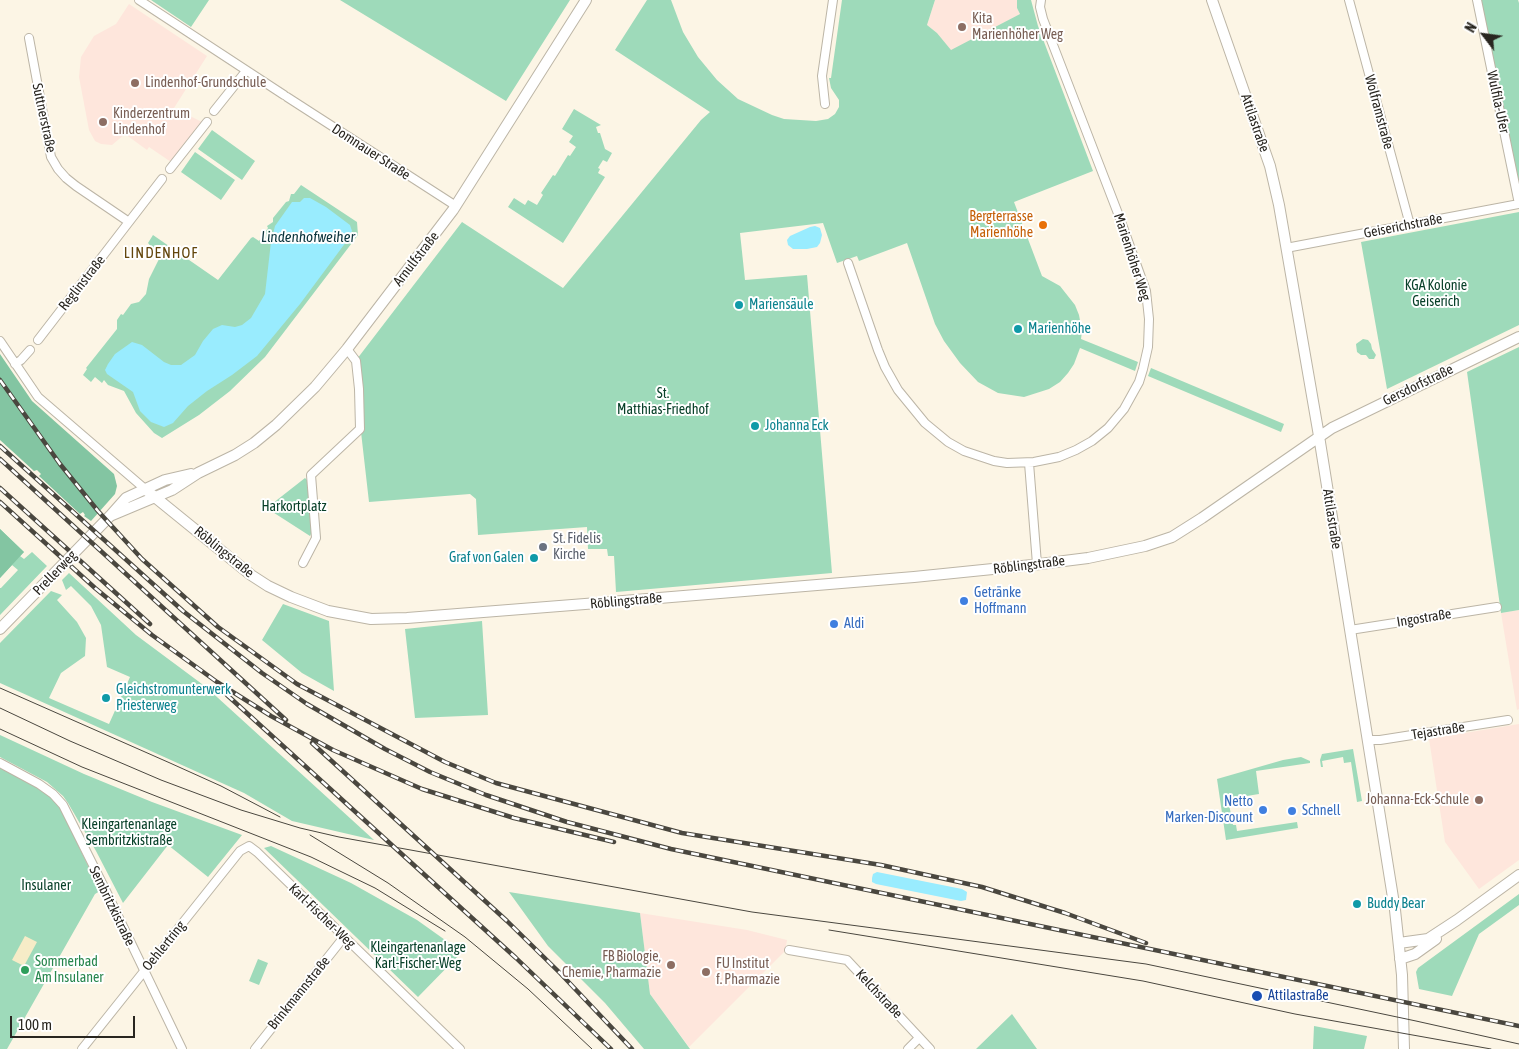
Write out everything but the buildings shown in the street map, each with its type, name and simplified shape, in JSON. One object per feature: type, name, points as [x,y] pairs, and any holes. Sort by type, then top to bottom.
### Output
[{"type":"main road","name":"Arnulfstraße","points":[[156,497],[172,490],[198,473],[235,455],[254,443],[316,387],[456,206],[586,0]]},
{"type":"main road","name":"Attilastraße","points":[[1212,0],[1272,175],[1286,248],[1319,436],[1399,943],[1404,1049]]},
{"type":"main road","name":"Gersdorfstraße","points":[[1319,436],[1519,336]]},
{"type":"main road","name":"Röblingstraße","points":[[145,489],[251,575],[286,595],[321,608],[358,617],[371,619],[407,618],[922,576],[1088,558],[1146,546],[1172,537],[1319,436]]},
{"type":"main road","name":"Arnulfstraße","points":[[145,489],[165,480],[198,473]]},
{"type":"main road","name":"Prellerweg","points":[[0,629],[126,498],[145,489]]},
{"type":"main road","name":"Prellerweg","points":[[110,516],[156,497]]},
{"type":"main road","points":[[1400,958],[1415,954],[1519,875]]},
{"type":"main road","points":[[1399,943],[1428,939],[1458,920]]},
{"type":"street","name":"Domnauer Straße","points":[[139,0],[456,206]]},
{"type":"street","points":[[825,104],[822,76],[833,0]]},
{"type":"street","name":"Marienhöher Weg","points":[[848,263],[885,367],[898,390],[915,412],[936,433],[964,451],[994,461],[1007,463],[1029,463],[1060,457],[1092,441],[1112,424],[1124,409],[1144,369],[1149,334],[1148,306],[1141,274],[1043,19],[1040,7],[1041,0]]},
{"type":"street","name":"Wolframstraße","points":[[1349,0],[1410,224]]},
{"type":"street","name":"Wulfila-Ufer","points":[[1477,0],[1519,204]]},
{"type":"street","name":"Suttnerstraße","points":[[28,38],[51,157],[66,178],[129,222]]},
{"type":"street","points":[[214,112],[246,71]]},
{"type":"street","points":[[170,169],[206,122]]},
{"type":"street","name":"Reglinstraße","points":[[38,340],[162,179]]},
{"type":"street","name":"Geiserichstraße","points":[[1286,248],[1519,204]]},
{"type":"street","name":"Röblingstraße","points":[[0,341],[38,397],[145,489]]},
{"type":"street","points":[[303,563],[316,538],[311,475],[360,430],[356,361],[347,349]]},
{"type":"street","points":[[15,364],[30,350]]},
{"type":"street","points":[[1029,463],[1038,564]]},
{"type":"street","name":"Ingostraße","points":[[1350,630],[1497,606]]},
{"type":"street","name":"Tejastraße","points":[[1368,740],[1380,740],[1508,720]]},
{"type":"street","name":"Sembritzkistraße","points":[[0,763],[39,784],[53,794],[63,805],[182,1049]]},
{"type":"street","name":"Oehlertring","points":[[82,1049],[240,851],[248,846]]},
{"type":"street","name":"Karl-Fischer-Weg","points":[[248,846],[257,852],[344,938],[413,1002],[457,1048]]},
{"type":"street","name":"Brinkmannstraße","points":[[255,1049],[344,938]]},
{"type":"street","name":"Kelchstraße","points":[[789,950],[847,960],[930,1049]]},
{"type":"street","points":[[908,1049],[920,1038]]},
{"type":"shaded area","name":"Kita Marienhöher Weg","points":[[935,0],[1017,0],[1017,8],[1020,14],[951,51],[937,33],[927,25]]},
{"type":"shaded area","name":"Lindenhof-Grundschule","points":[[129,4],[207,56],[174,108],[202,122],[171,162],[149,147],[147,150],[125,134],[112,145],[101,144],[95,141],[89,130],[79,77],[81,57],[94,36],[116,24]]},
{"type":"shaded area","points":[[1519,610],[1519,709],[1517,710],[1501,613]]},
{"type":"shaded area","name":"Johanna-Eck-Schule","points":[[1519,724],[1519,860],[1479,889],[1445,842],[1429,739]]},
{"type":"shaded area","name":"FU Institut f. Pharmazie","points":[[640,913],[747,930],[787,940],[785,951],[689,1047],[650,994]]},
{"type":"green space","points":[[151,0],[209,0],[191,27]]},
{"type":"green space","points":[[340,0],[570,0],[506,101]]},
{"type":"green space","name":"St. Matthias-Friedhof","points":[[647,0],[671,0],[683,32],[698,57],[717,80],[738,99],[784,119],[816,121],[828,119],[835,114],[839,107],[839,100],[831,88],[829,78],[831,78],[842,0],[935,0],[927,25],[937,33],[951,50],[1020,14],[1017,8],[1017,0],[1031,0],[1038,26],[1093,171],[1014,202],[1042,276],[1060,286],[1075,305],[1082,331],[1081,339],[1138,362],[1135,371],[1080,348],[1074,364],[1068,373],[1060,382],[1049,389],[1024,397],[998,393],[978,382],[960,363],[944,341],[935,324],[907,243],[859,261],[857,256],[837,263],[823,223],[740,233],[745,280],[807,275],[832,573],[616,592],[614,556],[608,556],[607,549],[588,549],[587,527],[478,535],[476,499],[470,494],[369,502],[361,432],[357,359],[462,222],[563,288],[701,120],[710,112],[615,50]]},
{"type":"green space","points":[[1480,0],[1518,0],[1519,3],[1519,189]]},
{"type":"green space","points":[[574,109],[601,125],[596,127],[598,133],[600,133],[605,149],[612,153],[607,162],[603,160],[598,168],[600,169],[598,173],[605,177],[563,243],[508,207],[514,198],[525,205],[528,200],[537,205],[543,195],[541,193],[553,175],[555,176],[568,155],[570,156],[576,147],[569,142],[573,136],[562,129]]},
{"type":"green space","points":[[212,130],[255,161],[242,180],[198,149]]},
{"type":"green space","points":[[195,152],[235,180],[221,200],[181,172]]},
{"type":"green space","points":[[301,185],[357,222],[358,235],[265,357],[230,391],[199,415],[162,438],[154,433],[136,413],[124,391],[108,385],[104,380],[102,383],[95,377],[91,382],[83,375],[86,368],[117,329],[117,320],[121,314],[123,315],[131,304],[139,302],[146,294],[149,279],[160,257],[148,243],[153,235],[218,280],[251,238],[253,237],[259,241],[268,228],[267,226],[273,222],[273,218],[289,201],[291,194],[294,194]]},
{"type":"green space","name":"KGA Kolonie Geiserich","points":[[1519,212],[1519,325],[1387,389],[1361,242]]},
{"type":"green space","points":[[1363,339],[1368,340],[1371,344],[1376,355],[1374,359],[1369,359],[1366,355],[1361,355],[1357,352],[1356,344]]},
{"type":"green space","points":[[1519,347],[1519,610],[1501,613],[1467,372]]},
{"type":"green space","points":[[0,354],[32,401],[114,474],[117,486],[115,494],[91,521],[84,516],[83,512],[80,514],[39,476],[41,474],[37,470],[34,471],[0,440]]},
{"type":"green space","points":[[1151,368],[1284,424],[1281,432],[1148,376]]},
{"type":"green space","name":"Harkortplatz","points":[[305,478],[310,483],[312,532],[310,536],[268,509],[268,507]]},
{"type":"green space","points":[[0,529],[24,552],[20,556],[24,559],[32,552],[47,566],[0,615],[0,588],[18,570],[12,565],[0,578]]},
{"type":"green space","points":[[0,529],[24,552],[0,578]]},
{"type":"green space","points":[[69,573],[136,635],[206,687],[374,840],[292,821],[244,793],[0,683],[0,643],[51,591],[62,595],[57,600],[77,622],[86,638],[85,656],[61,673],[49,698],[109,724],[130,677],[107,667],[101,625],[91,606],[71,586],[66,590],[62,580]]},
{"type":"green space","points":[[283,604],[329,621],[334,691],[302,673],[262,640]]},
{"type":"green space","points":[[482,621],[488,715],[415,718],[405,629]]},
{"type":"green space","name":"Kleingartenanlage Sembritzkistraße","points":[[0,735],[84,774],[152,802],[242,835],[208,877],[168,845],[123,903],[96,851],[63,796],[47,782],[0,757]]},
{"type":"green space","points":[[1353,749],[1362,801],[1357,802],[1351,762],[1344,763],[1343,757],[1322,761],[1323,767],[1321,767],[1320,760],[1322,754]]},
{"type":"green space","points":[[1301,757],[1310,761],[1310,763],[1256,771],[1259,794],[1228,799],[1233,825],[1236,825],[1237,831],[1297,822],[1298,828],[1226,840],[1217,779],[1283,760]]},
{"type":"green space","name":"Insulaner","points":[[0,766],[22,777],[50,795],[60,807],[100,891],[95,894],[7,1049],[0,1049]]},
{"type":"green space","name":"Kleingartenanlage Karl-Fischer-Weg","points":[[271,846],[351,883],[417,920],[462,952],[418,997],[264,848]]},
{"type":"green space","points":[[509,892],[640,913],[650,994],[690,1049],[644,1049],[605,1003],[548,946]]},
{"type":"green space","points":[[1519,894],[1519,905],[1479,934],[1452,996],[1419,989],[1416,972],[1418,968]]},
{"type":"green space","points":[[258,959],[268,963],[259,985],[249,981]]},
{"type":"green space","points":[[1012,1014],[1037,1049],[976,1049]]},
{"type":"green space","points":[[1314,1026],[1367,1036],[1364,1049],[1313,1049]]},
{"type":"sand","points":[[25,936],[37,942],[24,966],[12,960]]},
{"type":"water","name":"Lindenhofweiher","points":[[304,198],[310,198],[326,207],[350,225],[352,231],[349,238],[300,304],[257,356],[188,406],[173,423],[164,427],[151,422],[140,411],[133,392],[107,374],[105,370],[108,364],[115,354],[132,342],[142,345],[164,362],[171,365],[181,365],[195,355],[213,329],[222,325],[235,327],[242,325],[251,318],[265,294],[271,242],[275,226],[292,202],[300,202]]},
{"type":"water","points":[[815,226],[820,228],[822,235],[817,247],[793,249],[788,245],[787,240],[790,236]]},
{"type":"water","points":[[877,872],[962,889],[967,892],[966,900],[961,901],[876,884],[872,882],[872,878],[873,874]]},
{"type":"tram line","points":[[0,688],[221,786],[280,817]]},
{"type":"tram line","points":[[0,708],[70,741],[161,780],[241,810],[300,828],[339,837],[752,912],[1146,964],[1519,1044]]},
{"type":"tram line","points":[[0,729],[82,767],[311,857],[375,888],[445,931]]},
{"type":"tram line","points":[[310,835],[388,883],[465,937],[528,989],[592,1049]]},
{"type":"tram line","points":[[829,930],[1143,981],[1295,1014],[1491,1049]]},
{"type":"railway","points":[[0,380],[60,464],[98,511],[142,559],[218,627],[297,684],[445,762],[496,783],[682,833],[881,865],[982,887],[1065,913],[1146,943]]},
{"type":"railway","points":[[0,446],[183,611],[262,673],[307,704],[385,749],[430,772],[486,795],[567,822],[671,849],[1519,1026]]},
{"type":"railway","points":[[0,459],[286,720]]},
{"type":"railway","points":[[0,488],[150,624]]},
{"type":"railway","points":[[0,502],[95,588],[152,635],[217,682],[271,716],[333,750],[422,789],[514,818],[614,842]]},
{"type":"railway","points":[[227,695],[516,958],[611,1049]]},
{"type":"railway","points":[[312,743],[507,921],[560,973],[632,1049]]},
{"type":"place","name":"Kita Marienhöher Weg","points":[[962,27]]},
{"type":"place","name":"Lindenhof-Grundschule","points":[[135,83]]},
{"type":"place","name":"Kinderzentrum Lindenhof","points":[[103,122]]},
{"type":"place","name":"Bergterrasse Marienhöhe","points":[[1043,225]]},
{"type":"place","name":"Mariensäule","points":[[739,305]]},
{"type":"place","name":"Marienhöhe","points":[[1018,329]]},
{"type":"place","name":"Johanna Eck","points":[[755,426]]},
{"type":"place","name":"St. Fidelis Kirche","points":[[543,547]]},
{"type":"place","name":"Graf von Galen","points":[[534,558]]},
{"type":"place","name":"Getränke Hoffmann","points":[[964,601]]},
{"type":"place","name":"Aldi","points":[[834,624]]},
{"type":"place","name":"Gleichstromunterwerk Priesterweg","points":[[106,698]]},
{"type":"place","name":"Johanna-Eck-Schule","points":[[1479,800]]},
{"type":"place","name":"Netto Marken-Discount","points":[[1263,810]]},
{"type":"place","name":"Schnell","points":[[1292,811]]},
{"type":"place","name":"Buddy Bear","points":[[1357,904]]},
{"type":"place","name":"FB Biologie, Chemie, Pharmazie","points":[[671,965]]},
{"type":"place","name":"Sommerbad Am Insulaner","points":[[25,970]]},
{"type":"place","name":"FU Institut f. Pharmazie","points":[[706,972]]},
{"type":"place","name":"Attilastraße","points":[[1257,996]]},
{"type":"district","name":"LINDENHOF","points":[[161,253]]}]
